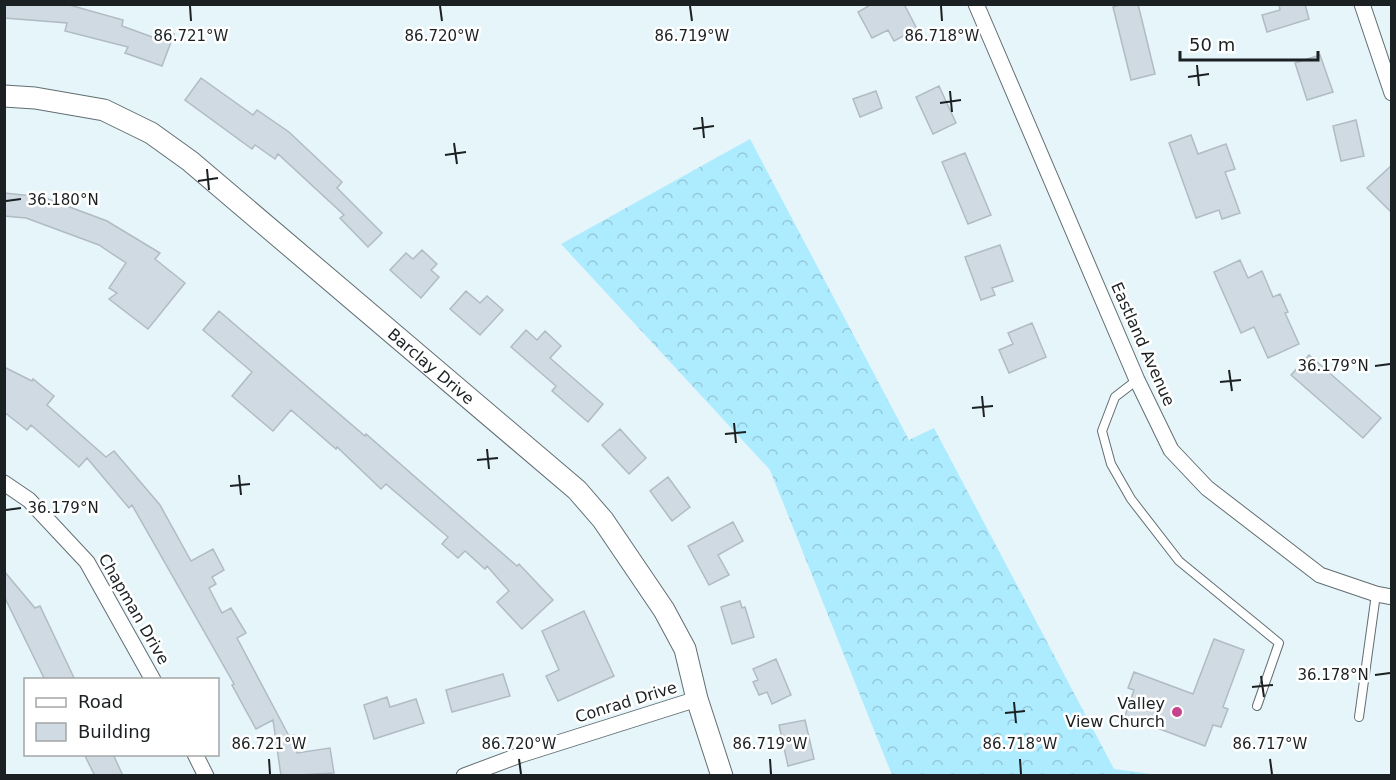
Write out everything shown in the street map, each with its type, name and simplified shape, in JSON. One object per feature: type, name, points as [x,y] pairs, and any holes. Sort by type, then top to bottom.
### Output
[{"type":"street","name":"Eastland Avenue","points":[[976,4],[1137,380],[1171,450],[1208,488],[1320,575],[1376,594],[1392,597]]},
{"type":"street","points":[[1362,4],[1392,93]]},
{"type":"street","name":"Barclay Drive","points":[[4,96],[35,98],[104,110],[151,133],[190,161],[577,490],[603,520],[664,610],[685,649],[697,699],[722,776]]},
{"type":"street","name":"Chapman Drive","points":[[4,483],[29,500],[87,562],[152,678]]},
{"type":"street","name":"Conrad Drive","points":[[464,776],[520,754],[697,699]]},
{"type":"street","points":[[196,756],[206,776]]},
{"type":"lane","points":[[1137,380],[1116,397],[1102,431],[1111,464],[1131,499],[1179,561],[1279,643],[1257,706]]},
{"type":"lane","points":[[1359,717],[1376,594]]},
{"type":"green space","points":[[750,139],[909,440],[934,428],[1114,769],[1159,775],[892,775],[770,470],[561,244]]},
{"type":"building","points":[[4,4],[66,4],[123,20],[122,26],[155,38],[158,29],[174,34],[162,66],[125,53],[128,47],[65,31],[67,23],[4,18]]},
{"type":"building","points":[[872,4],[904,4],[917,29],[894,41],[888,30],[872,38],[858,12]]},
{"type":"building","points":[[1138,4],[1155,74],[1131,80],[1113,7]]},
{"type":"building","points":[[1279,4],[1305,4],[1309,19],[1267,32],[1262,15],[1280,10]]},
{"type":"building","points":[[1320,55],[1333,92],[1307,100],[1295,63]]},
{"type":"building","points":[[201,78],[253,115],[257,110],[289,132],[342,182],[337,188],[382,233],[368,247],[340,218],[344,215],[278,154],[275,159],[255,145],[252,149],[185,100]]},
{"type":"building","points":[[939,86],[956,123],[933,134],[916,97]]},
{"type":"building","points":[[876,91],[882,108],[860,117],[853,99]]},
{"type":"building","points":[[1356,120],[1364,156],[1341,161],[1333,126]]},
{"type":"building","points":[[1191,135],[1198,154],[1226,144],[1235,169],[1225,172],[1240,213],[1222,219],[1219,210],[1196,218],[1169,143]]},
{"type":"building","points":[[965,153],[991,215],[968,224],[942,162]]},
{"type":"building","points":[[1392,165],[1392,213],[1367,188]]},
{"type":"building","points":[[4,193],[43,197],[107,221],[160,253],[155,259],[185,283],[148,329],[109,299],[117,293],[109,288],[126,263],[99,245],[26,218],[4,216]]},
{"type":"building","points":[[1000,245],[1013,281],[992,288],[995,295],[981,300],[965,257]]},
{"type":"building","points":[[422,250],[437,264],[431,270],[439,277],[421,298],[390,270],[406,253],[413,259]]},
{"type":"building","points":[[1240,260],[1248,278],[1262,271],[1273,297],[1280,294],[1288,312],[1285,313],[1299,344],[1268,358],[1254,327],[1241,333],[1214,272]]},
{"type":"building","points":[[466,291],[480,303],[487,296],[503,310],[480,335],[450,309]]},
{"type":"building","points":[[219,311],[365,436],[366,434],[517,566],[519,564],[553,600],[522,629],[497,602],[509,591],[487,566],[485,569],[465,551],[458,558],[442,544],[448,537],[386,484],[381,489],[337,447],[336,449],[291,410],[273,431],[232,396],[252,372],[203,330]]},
{"type":"building","points":[[1032,323],[1046,357],[1009,373],[999,350],[1013,344],[1008,333]]},
{"type":"building","points":[[526,330],[537,340],[545,331],[561,346],[550,358],[603,404],[588,422],[552,391],[556,386],[511,347]]},
{"type":"building","points":[[1309,355],[1381,418],[1363,438],[1291,375]]},
{"type":"building","points":[[4,367],[32,381],[33,379],[54,396],[47,405],[106,457],[114,451],[160,505],[191,561],[213,549],[224,570],[212,577],[216,584],[209,588],[222,613],[231,608],[246,633],[237,638],[289,736],[294,735],[297,753],[330,748],[334,773],[281,776],[273,720],[256,729],[232,685],[234,684],[132,505],[129,508],[87,458],[79,467],[31,425],[27,430],[4,412]]},
{"type":"building","points":[[620,429],[646,458],[629,474],[602,445]]},
{"type":"building","points":[[668,477],[690,507],[672,521],[650,491]]},
{"type":"building","points":[[733,522],[743,541],[718,555],[729,575],[709,585],[688,546]]},
{"type":"building","points":[[4,571],[35,608],[40,606],[74,678],[44,678],[4,596]]},
{"type":"building","points":[[740,601],[742,608],[745,607],[754,637],[732,644],[721,607]]},
{"type":"building","points":[[584,611],[614,676],[558,701],[546,676],[559,670],[542,631]]},
{"type":"building","points":[[1214,639],[1244,650],[1223,707],[1228,709],[1221,727],[1213,725],[1205,746],[1125,716],[1134,690],[1128,688],[1134,672],[1193,694]]},
{"type":"building","points":[[776,659],[791,695],[772,704],[767,692],[759,695],[753,682],[758,680],[753,669]]},
{"type":"building","points":[[503,674],[510,696],[452,712],[446,690]]},
{"type":"building","points":[[387,697],[390,707],[416,699],[424,723],[374,739],[364,705]]},
{"type":"building","points":[[805,720],[814,759],[788,766],[779,725]]},
{"type":"building","points":[[85,756],[114,756],[123,776],[95,776]]},
{"type":"place","name":"Valley View Church","points":[[1177,712]]}]
